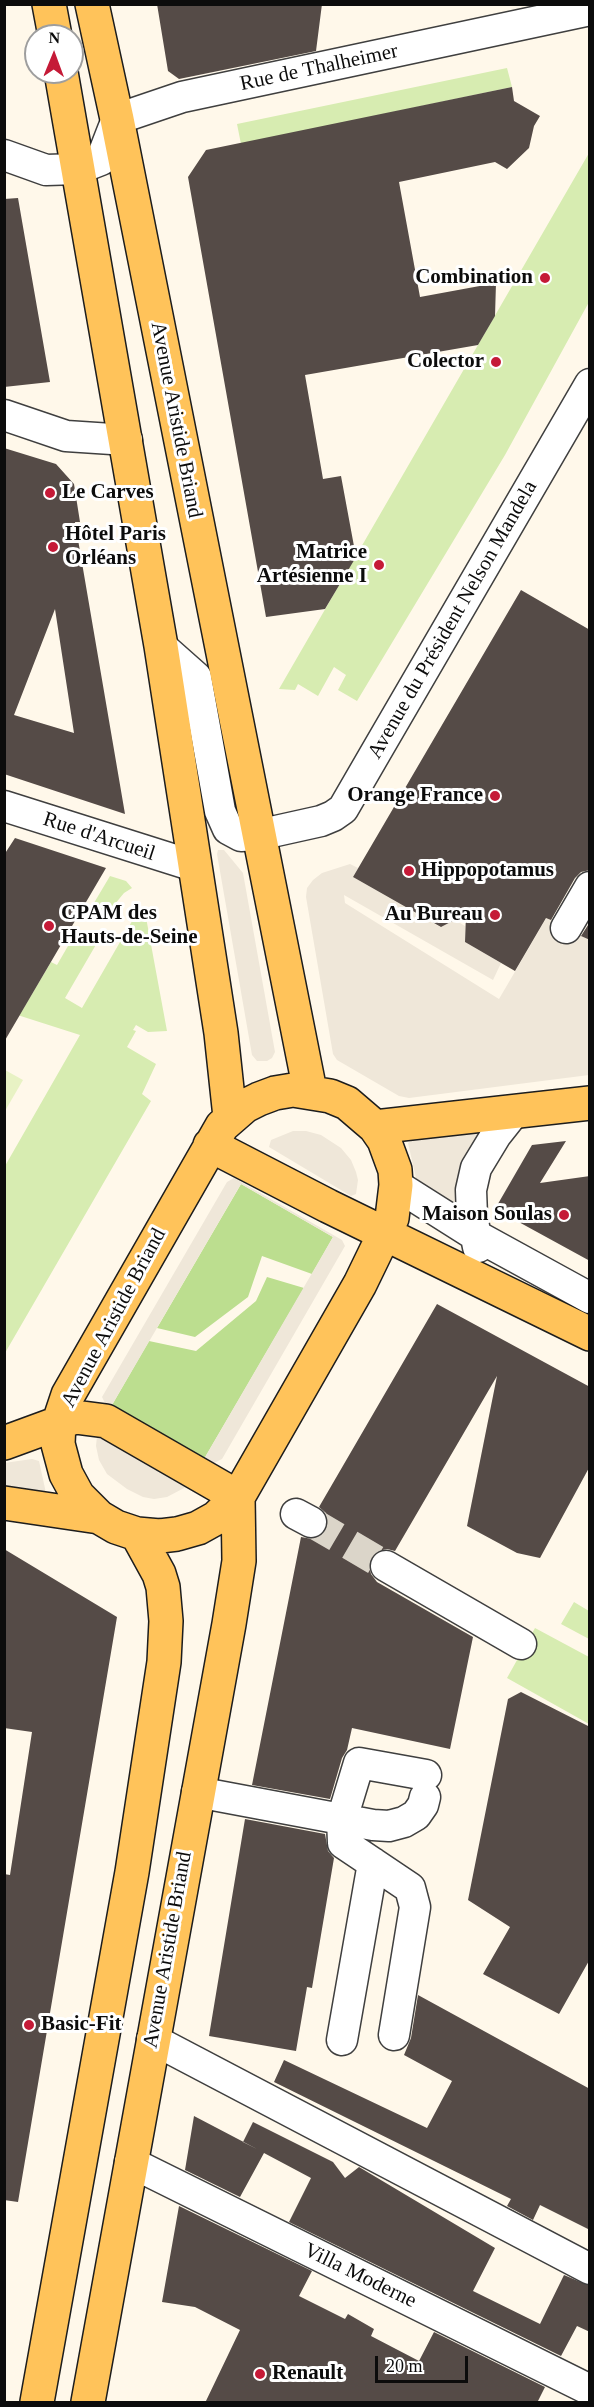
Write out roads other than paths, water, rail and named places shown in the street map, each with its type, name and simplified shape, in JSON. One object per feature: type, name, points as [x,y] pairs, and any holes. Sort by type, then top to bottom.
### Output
[{"type":"main road","points":[[49,4],[53,24]]},
{"type":"main road","name":"Avenue Aristide Briand","points":[[92,4],[310,1091]]},
{"type":"main road","points":[[63,84],[161,646],[221,1033],[230,1117]]},
{"type":"main road","name":"Avenue Aristide Briand","points":[[310,1091],[347,1103],[375,1127],[391,1155],[396,1185],[393,1218],[355,1293],[238,1497],[216,1518],[198,1528],[160,1536],[137,1534],[116,1527],[99,1517],[78,1496],[66,1474],[58,1444],[59,1422],[68,1395],[210,1145],[230,1117],[244,1106],[275,1093],[310,1091]]},
{"type":"main road","points":[[375,1127],[590,1103]]},
{"type":"main road","points":[[210,1145],[590,1334]]},
{"type":"main road","points":[[4,1443],[75,1417],[106,1421],[238,1497]]},
{"type":"main road","name":"Avenue Aristide Briand","points":[[88,2403],[239,1561],[238,1497]]},
{"type":"main road","points":[[4,1503],[99,1517]]},
{"type":"main road","points":[[37,2403],[132,1872],[164,1662],[166,1621],[163,1587],[159,1574],[137,1534]]},
{"type":"street","name":"Rue de Thalheimer","points":[[117,123],[182,97],[590,10]]},
{"type":"street","points":[[4,155],[46,170],[78,169],[101,160],[117,123],[590,26]]},
{"type":"street","name":"Avenue du Président Nelson Mandela","points":[[258,835],[321,821],[343,809],[590,384]]},
{"type":"street","points":[[4,415],[66,436],[127,441]]},
{"type":"street","points":[[161,646],[196,677],[224,824],[237,835],[258,835]]},
{"type":"street","name":"Rue d'Arcueil","points":[[4,806],[194,866]]},
{"type":"street","points":[[566,928],[590,887]]},
{"type":"street","points":[[491,1285],[475,1235],[471,1190],[476,1168],[496,1135],[515,1111]]},
{"type":"street","points":[[396,1185],[475,1235],[590,1298]]},
{"type":"street","points":[[386,1566],[521,1644]]},
{"type":"street","points":[[197,1792],[342,1819],[389,1826],[404,1822],[416,1815],[423,1805],[426,1786],[359,1763],[342,1819],[343,1842],[410,1888],[415,1907],[394,2035]]},
{"type":"street","points":[[342,2040],[373,1863]]},
{"type":"street","points":[[152,2039],[590,2269]]},
{"type":"street","name":"Villa Moderne","points":[[130,2162],[590,2390]]},
{"type":"tunnel","points":[[311,1522],[386,1566]]},
{"type":"place","name":"Combination","points":[[545,278]]},
{"type":"place","name":"Colector","points":[[496,362]]},
{"type":"place","name":"Le Carves","points":[[50,493]]},
{"type":"place","name":"Hôtel Paris Orléans","points":[[53,547]]},
{"type":"place","name":"Matrice Artésienne I","points":[[379,565]]},
{"type":"place","name":"Orange France","points":[[495,796]]},
{"type":"place","name":"Hippopotamus","points":[[409,871]]},
{"type":"place","name":"Au Bureau","points":[[495,915]]},
{"type":"place","name":"CPAM des Hauts-de-Seine","points":[[49,926]]},
{"type":"place","name":"Maison Soulas","points":[[564,1215]]},
{"type":"place","name":"Basic-Fit","points":[[29,2025]]},
{"type":"place","name":"Renault","points":[[260,2374]]}]
